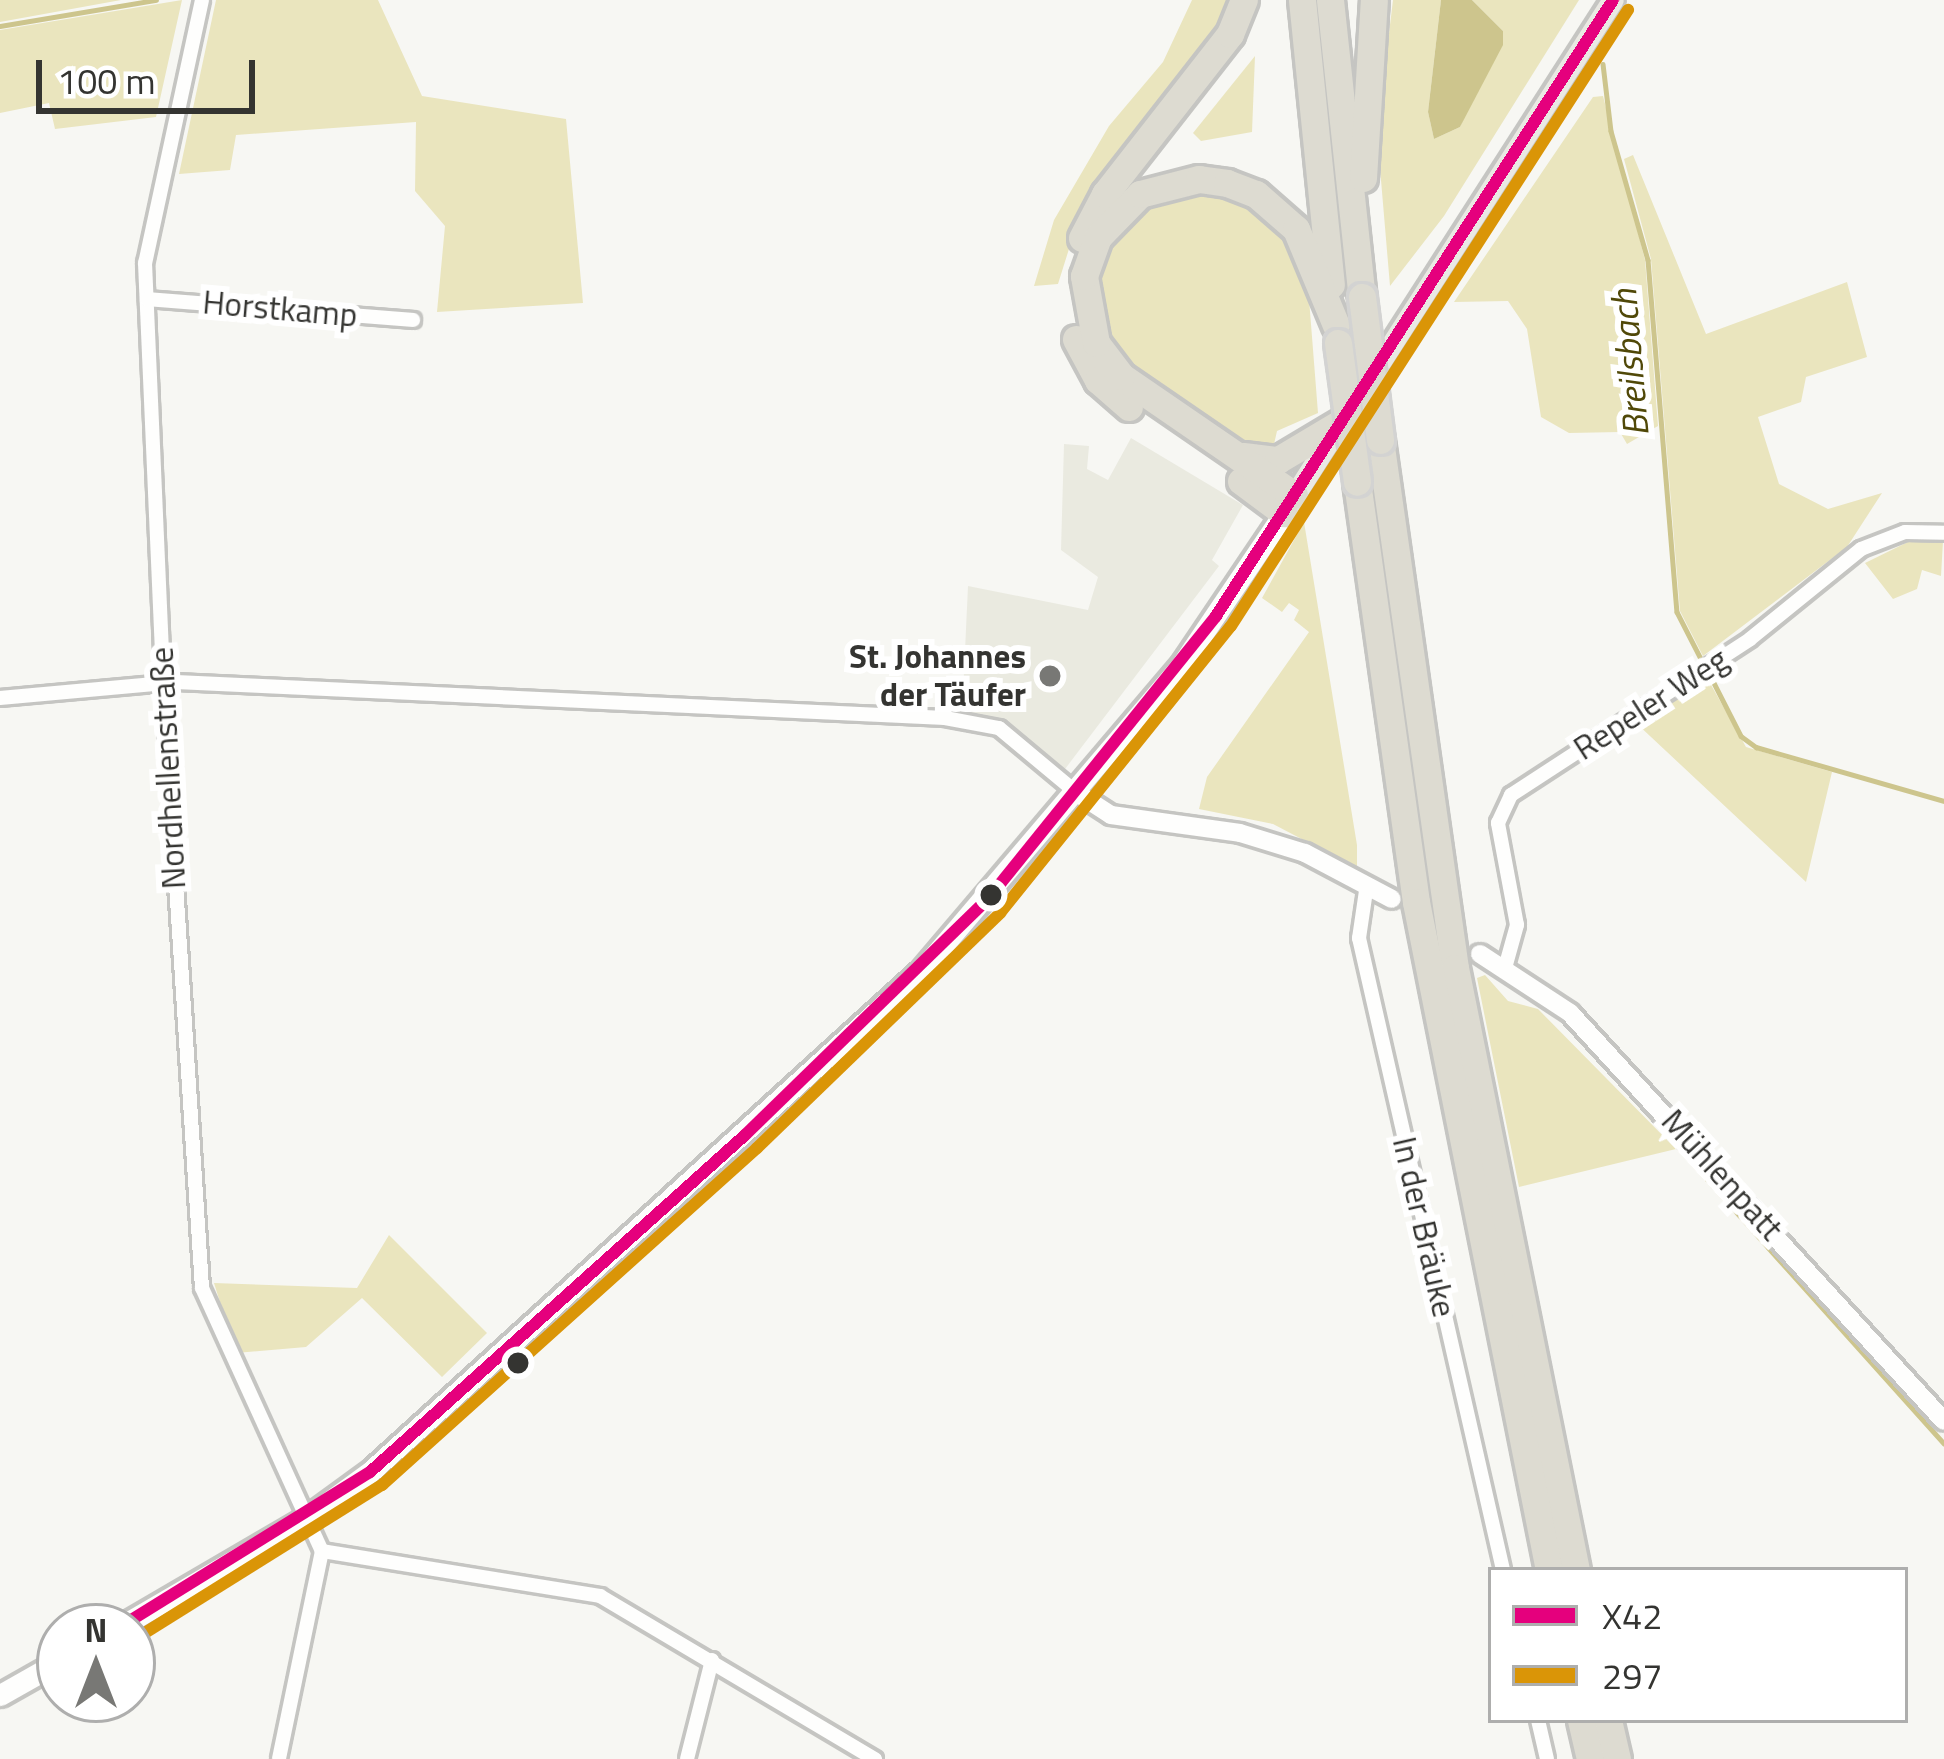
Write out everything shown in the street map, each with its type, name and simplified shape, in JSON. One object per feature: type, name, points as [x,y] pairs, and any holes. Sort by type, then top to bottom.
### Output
[{"type":"highway","points":[[1244,0],[1230,34],[1172,116],[1105,194],[1074,258],[1068,300],[1077,341],[1098,380],[1289,504]]},
{"type":"highway","points":[[1302,0],[1337,334],[1416,902],[1548,1567]]},
{"type":"highway","points":[[1330,0],[1360,288],[1455,968],[1575,1567]]},
{"type":"highway","points":[[1360,288],[1374,0]]},
{"type":"highway","points":[[1289,504],[1216,444],[1154,405],[1096,344],[1084,276],[1118,212],[1158,186],[1199,179],[1256,194],[1295,229],[1337,334]]},
{"type":"highway","points":[[1216,444],[1251,460],[1278,460],[1342,422]]},
{"type":"highway","points":[[1582,1723],[1590,1759]]},
{"type":"highway","points":[[1609,1723],[1617,1759]]},
{"type":"main road","points":[[156,1606],[308,1517],[403,1442],[922,970],[1078,793],[1183,663],[1613,0]]},
{"type":"main road","points":[[0,1695],[36,1675]]},
{"type":"street","name":"Nordhellenstraße","points":[[202,0],[146,263],[163,682],[202,1288],[235,1374],[322,1551]]},
{"type":"street","name":"Horstkamp","points":[[147,299],[413,320]]},
{"type":"street","name":"Repeler Weg","points":[[1505,968],[1517,925],[1498,823],[1511,795],[1750,639],[1861,549],[1905,532],[1944,533]]},
{"type":"street","points":[[0,698],[163,682],[946,718],[999,728],[1078,793],[1112,814],[1284,847],[1392,899]]},
{"type":"street","name":"In der Bräuke","points":[[1367,884],[1359,938],[1502,1567]]},
{"type":"street","name":"Mühlenpatt","points":[[1480,954],[1570,1013],[1944,1421]]},
{"type":"street","points":[[279,1759],[322,1551],[600,1596],[875,1759]]},
{"type":"street","points":[[687,1759],[712,1660]]},
{"type":"street","points":[[1539,1723],[1547,1759]]},
{"type":"shaded area","points":[[0,0],[121,0],[0,22]]},
{"type":"shaded area","points":[[182,0],[156,117],[55,129],[49,103],[0,113],[0,30]]},
{"type":"shaded area","points":[[216,0],[378,0],[422,96],[566,119],[583,303],[437,312],[445,226],[415,191],[416,122],[236,135],[230,170],[179,174]]},
{"type":"shaded area","points":[[1192,0],[1229,0],[1195,65],[1084,201],[1058,284],[1034,286],[1054,220],[1109,126],[1163,62]]},
{"type":"shaded area","points":[[1393,0],[1441,0],[1428,112],[1434,139],[1460,127],[1503,31],[1472,0],[1579,0],[1444,216],[1390,286],[1377,133]]},
{"type":"shaded area","points":[[1441,0],[1472,0],[1503,31],[1503,45],[1460,127],[1434,139],[1428,112]]},
{"type":"shaded area","points":[[1255,56],[1252,132],[1201,141],[1193,133]]},
{"type":"shaded area","points":[[1603,96],[1645,260],[1658,426],[1627,444],[1620,432],[1569,433],[1541,417],[1527,329],[1508,301],[1454,302],[1593,97]]},
{"type":"shaded area","points":[[1633,155],[1706,334],[1847,282],[1867,357],[1806,377],[1801,402],[1758,417],[1779,484],[1828,509],[1882,493],[1847,547],[1703,656],[1680,611],[1651,259],[1624,159]]},
{"type":"shaded area","points":[[1226,191],[1278,222],[1308,286],[1318,413],[1277,431],[1272,453],[1228,440],[1118,364],[1093,309],[1101,248],[1158,193]]},
{"type":"shaded area","points":[[1131,438],[1243,505],[1212,560],[1219,566],[1062,773],[1003,723],[962,715],[968,586],[1088,610],[1098,577],[1061,550],[1064,444],[1089,446],[1087,469],[1108,480]]},
{"type":"shaded area","points":[[1304,522],[1357,868],[1273,824],[1199,809],[1207,777],[1309,632],[1294,620],[1299,610],[1289,603],[1282,612],[1262,598]]},
{"type":"shaded area","points":[[1912,540],[1943,541],[1941,576],[1922,570],[1917,589],[1893,599],[1865,563]]},
{"type":"shaded area","points":[[1706,676],[1746,747],[1832,772],[1806,882],[1635,722]]},
{"type":"shaded area","points":[[1485,975],[1508,1001],[1538,1009],[1676,1149],[1519,1187],[1477,978]]},
{"type":"shaded area","points":[[389,1235],[487,1333],[442,1377],[362,1298],[306,1347],[236,1353],[214,1283],[357,1288]]},
{"type":"waterway","name":"Breilsbach","points":[[0,26],[156,0]]},
{"type":"waterway","name":"Breilsbach","points":[[1603,64],[1611,131],[1648,260],[1677,612],[1700,657]]},
{"type":"waterway","points":[[1711,677],[1741,736],[1756,747],[1944,801]]},
{"type":"waterway","points":[[1618,1080],[1944,1443]]},
{"type":"transit line","name":"X42","points":[[156,1605],[370,1472],[745,1135],[987,900],[1216,616],[1613,0]]},
{"type":"transit line","name":"297","points":[[156,1626],[382,1485],[757,1148],[1000,913],[1231,626],[1628,10]]},
{"type":"place","name":"St. Johannes der Täufer","points":[[1050,676]]}]
